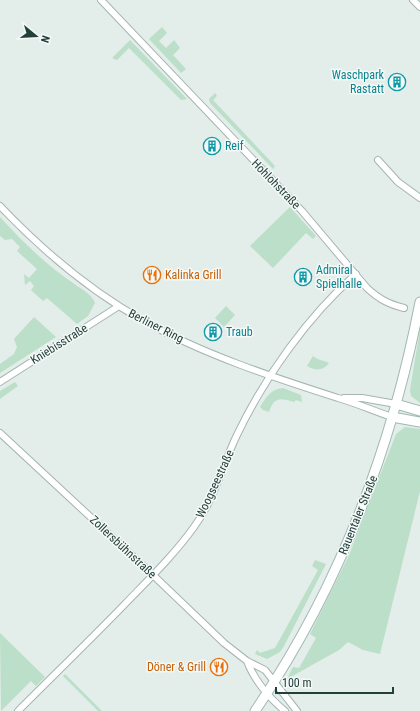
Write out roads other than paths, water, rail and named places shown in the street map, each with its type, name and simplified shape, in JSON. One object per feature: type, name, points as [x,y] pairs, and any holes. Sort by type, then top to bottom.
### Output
[{"type":"street","name":"Hohlohstraße","points":[[101,0],[302,211],[378,298],[387,303],[404,308]]},
{"type":"street","points":[[413,0],[420,7]]},
{"type":"street","points":[[378,160],[398,182],[420,198]]},
{"type":"street","name":"Berliner Ring","points":[[0,206],[45,250],[119,306],[170,335],[311,390],[340,398],[392,417],[420,422]]},
{"type":"street","name":"Woogseestraße","points":[[18,711],[153,575],[173,554],[195,526],[209,502],[237,436],[272,376],[310,323],[339,289],[356,274]]},
{"type":"street","name":"Rauentaler Straße","points":[[255,711],[275,681],[307,627],[331,580],[354,527],[396,404],[420,302]]},
{"type":"street","name":"Kniebisstraße","points":[[0,382],[119,306]]},
{"type":"street","name":"Berliner Ring","points":[[340,398],[362,398],[396,404],[420,411]]},
{"type":"street","name":"Zollersbühnstraße","points":[[0,433],[224,643],[247,661],[265,670],[297,711]]},
{"type":"street","name":"Zollersbühnstraße","points":[[247,661],[250,669],[267,693],[286,711]]},
{"type":"place","name":"Waschpark Rastatt","points":[[397,82]]},
{"type":"place","name":"Reif","points":[[212,146]]},
{"type":"place","name":"Kalinka Grill","points":[[152,275]]},
{"type":"place","name":"Admiral Spielhalle","points":[[303,277]]},
{"type":"place","name":"Traub","points":[[213,332]]},
{"type":"place","name":"Döner & Grill","points":[[219,667]]}]
